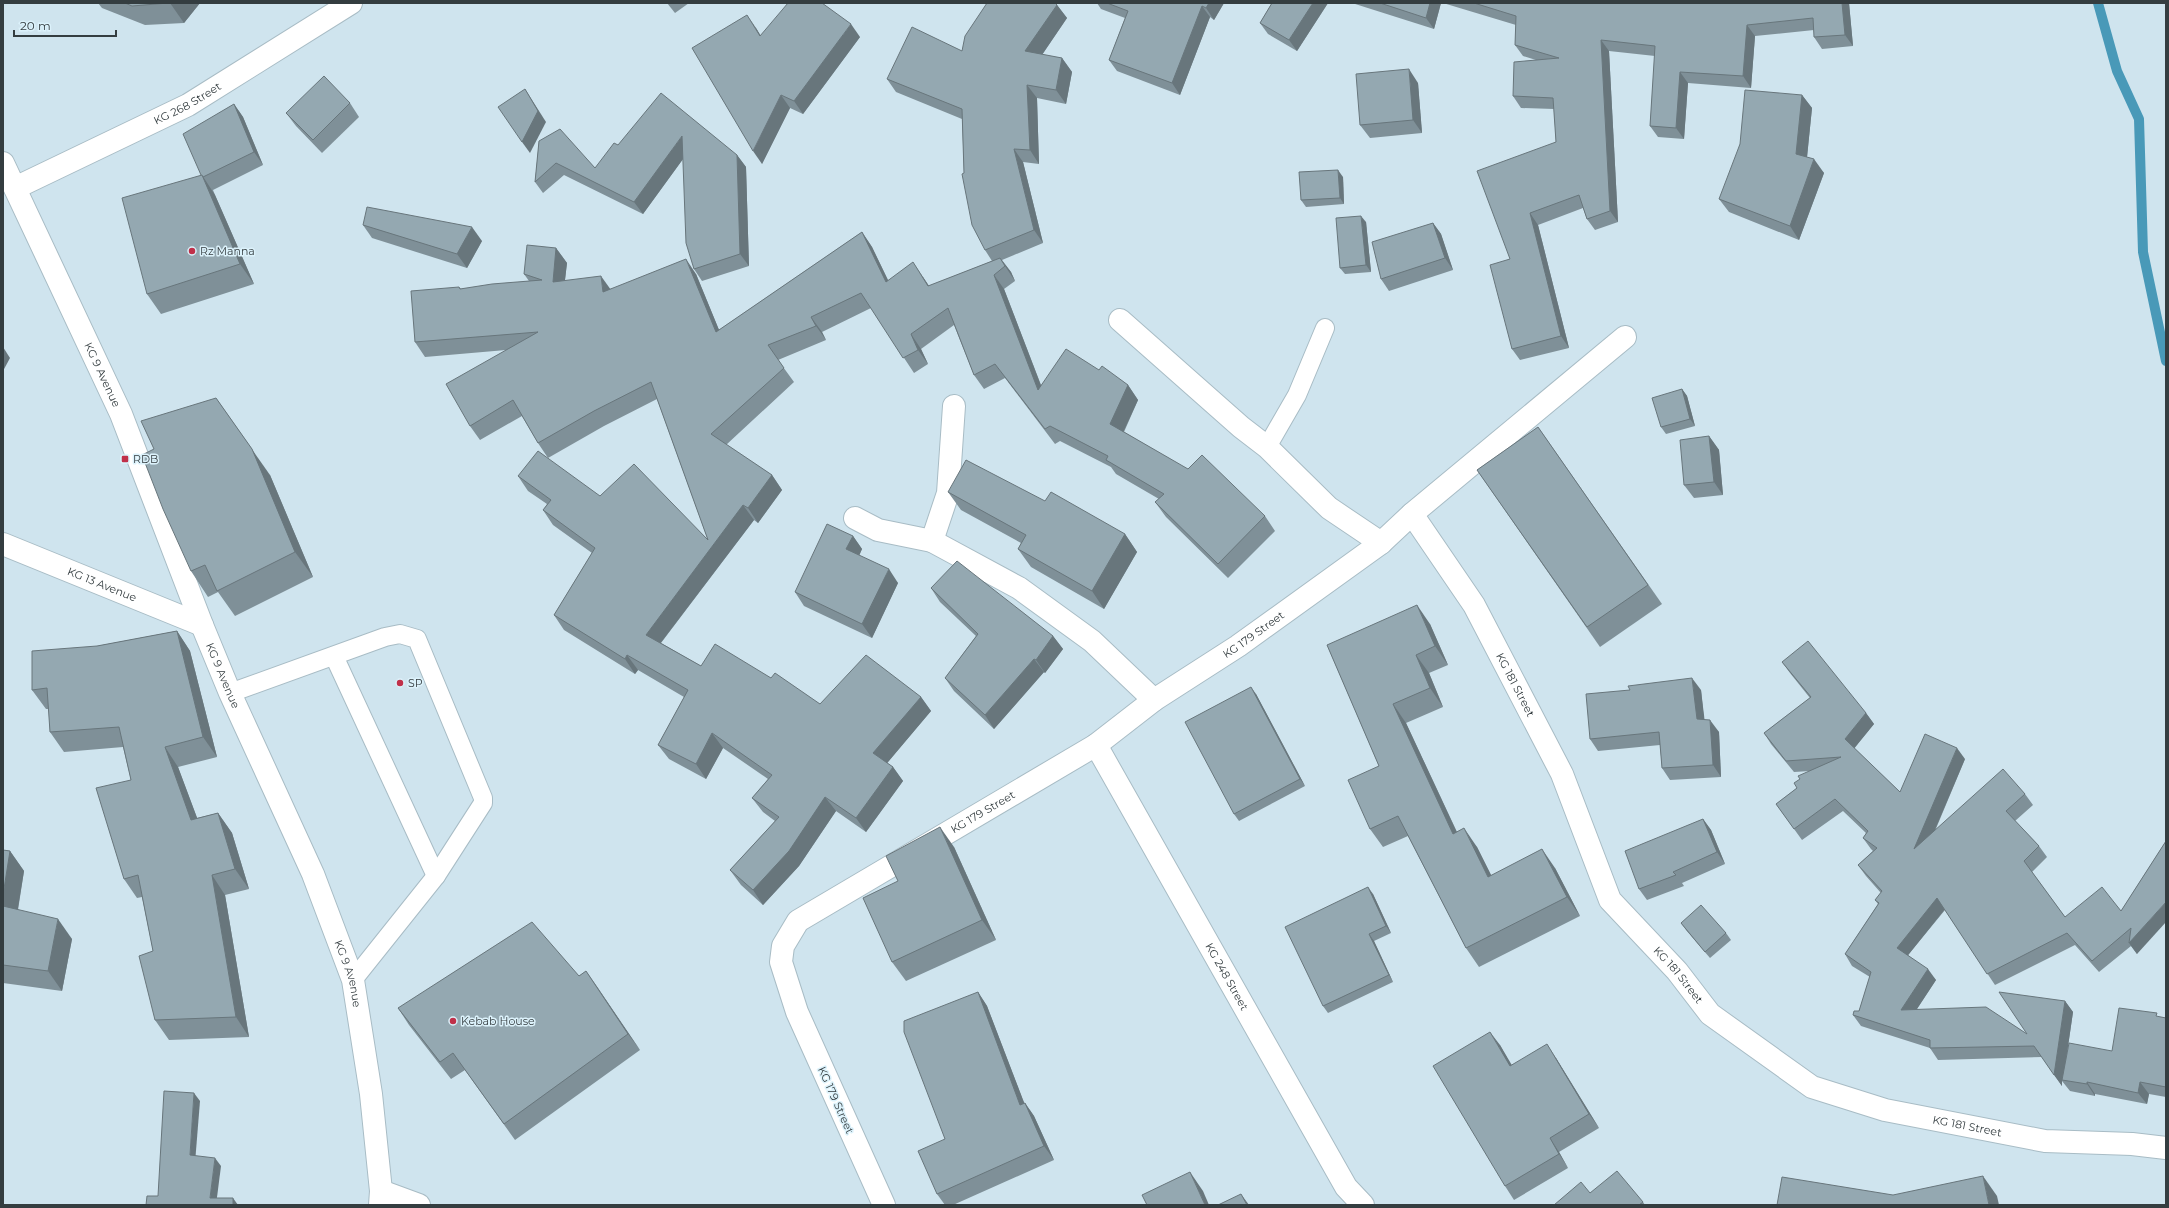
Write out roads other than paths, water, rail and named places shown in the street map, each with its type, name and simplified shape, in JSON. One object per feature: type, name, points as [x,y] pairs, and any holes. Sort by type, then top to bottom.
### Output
[{"type":"street","name":"KG 268 Street","points":[[15,188],[188,105],[351,3]]},
{"type":"street","name":"KG 9 Avenue","points":[[3,163],[121,414],[202,625],[230,693],[313,874],[353,980],[371,1094],[380,1198]]},
{"type":"street","points":[[1120,320],[1241,427],[1267,447],[1329,508],[1381,543]]},
{"type":"street","name":"KG 179 Street","points":[[884,1205],[797,1012],[781,962],[783,946],[798,921],[1096,745],[1154,700],[1238,646],[1381,543],[1412,514],[1625,337]]},
{"type":"street","points":[[932,541],[948,493],[954,406]]},
{"type":"street","name":"KG 181 Street","points":[[1412,514],[1474,605],[1562,774],[1610,900],[1677,970],[1710,1014],[1812,1087],[1885,1110],[2045,1141],[2132,1144],[2166,1148]]},
{"type":"street","points":[[855,518],[878,530],[932,541],[1019,588],[1092,641],[1154,700]]},
{"type":"street","name":"KG 13 Avenue","points":[[3,544],[202,625]]},
{"type":"street","name":"KG 248 Street","points":[[1096,745],[1346,1187],[1363,1205]]},
{"type":"street","points":[[380,1198],[419,1205]]},
{"type":"lane","points":[[1267,447],[1297,395],[1325,328]]},
{"type":"lane","points":[[230,693],[385,637],[400,634],[417,639],[483,798],[480,809],[436,876],[353,980]]},
{"type":"lane","points":[[334,656],[436,876]]},
{"type":"waterway","points":[[2098,3],[2117,71],[2139,119],[2143,252],[2166,361]]},
{"type":"place","name":"Rz Manna","points":[[192,251]]},
{"type":"place","name":"RDB","points":[[125,459]]},
{"type":"place","name":"SP","points":[[400,683]]},
{"type":"place","name":"Kebab House","points":[[453,1021]]}]
